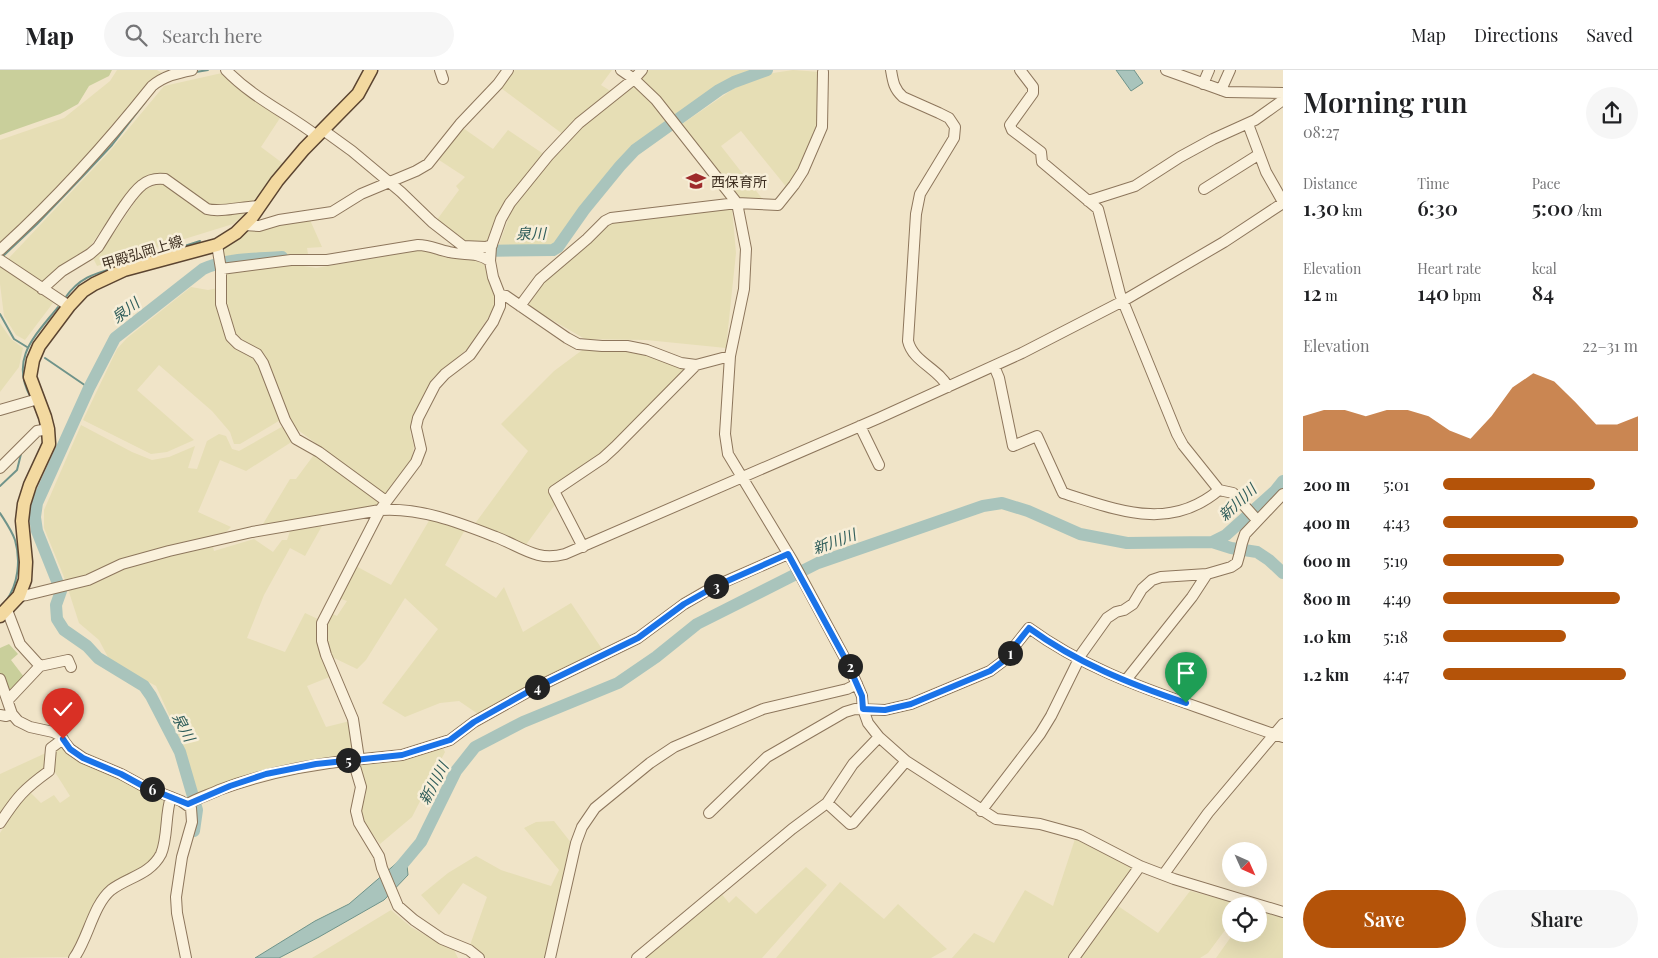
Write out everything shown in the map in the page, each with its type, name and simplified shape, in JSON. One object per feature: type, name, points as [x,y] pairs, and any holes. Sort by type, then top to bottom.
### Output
[{"type":"main road","name":"甲殿弘岡上線","points":[[3,613],[19,596],[25,580],[26,562],[22,521],[24,504],[48,444],[43,430],[45,417],[34,401],[30,377],[33,360],[43,340],[69,306],[94,284],[124,270],[218,245],[236,233],[320,133],[358,94],[371,70]]},
{"type":"street","points":[[69,306],[42,289],[0,257],[98,153],[152,86],[167,72],[192,70]]},
{"type":"street","points":[[226,70],[260,99],[283,114],[352,151],[401,192],[432,222],[463,246],[486,247],[491,252]]},
{"type":"street","points":[[244,225],[259,226],[279,220],[332,212],[386,180],[416,171],[428,164],[460,124],[498,84],[508,70]]},
{"type":"street","points":[[620,70],[634,79],[656,100],[737,203],[746,248],[744,289],[730,356],[725,446],[741,478],[790,557],[848,664],[862,696],[863,709],[868,723],[879,737],[906,761],[996,819],[1040,824],[1080,835],[1140,866],[1191,884],[1283,912]]},
{"type":"street","points":[[480,958],[469,950],[442,939],[414,920],[398,906],[379,856],[359,823],[356,811],[361,787],[356,759],[353,719],[326,655],[322,641],[322,623],[380,510],[416,462],[421,449],[416,427],[418,418],[435,385],[445,374],[470,355],[493,322],[500,306],[500,295],[493,277],[491,252],[501,219],[510,203],[548,156],[579,123],[634,79],[642,70]]},
{"type":"street","points":[[891,70],[893,85],[903,98],[949,118],[955,127],[954,138],[920,194],[916,214],[908,341],[910,349],[915,356],[939,374],[948,386]]},
{"type":"street","points":[[1020,70],[1034,87],[1033,93],[1010,125],[1012,130],[1040,152],[1042,162],[1098,209],[1123,301],[1177,434],[1183,445],[1219,490],[1233,493],[1256,519]]},
{"type":"street","points":[[1166,70],[1183,74],[1203,84],[1227,92],[1283,94]]},
{"type":"street","points":[[1203,84],[1209,70]]},
{"type":"street","points":[[1221,90],[1230,70]]},
{"type":"street","points":[[520,306],[540,279],[610,218],[737,203],[778,205],[803,171],[822,127],[823,72]]},
{"type":"street","points":[[1088,201],[1135,186],[1180,157],[1248,124],[1283,100]]},
{"type":"street","points":[[19,596],[27,596],[59,586],[88,580],[122,564],[169,551],[252,532],[380,510],[396,509],[449,520],[539,556],[552,558],[565,554],[860,426],[1022,353],[1123,301],[1224,242],[1283,202],[1258,155],[1248,124]]},
{"type":"street","points":[[1204,189],[1258,155]]},
{"type":"street","points":[[42,289],[62,271],[98,247],[135,192],[144,183],[158,178],[165,179],[206,209],[214,211],[260,206]]},
{"type":"street","points":[[218,245],[221,304],[231,337],[238,344],[257,354],[263,363],[286,420],[296,439],[319,452],[386,501]]},
{"type":"street","points":[[220,264],[327,260],[418,245],[430,246],[460,254],[491,252]]},
{"type":"street","points":[[500,295],[506,296],[578,344],[627,346],[647,350],[681,363],[696,365],[730,356]]},
{"type":"street","points":[[582,547],[554,492],[603,458],[696,365]]},
{"type":"street","points":[[994,366],[999,378],[1013,446],[1037,436],[1063,493],[1119,510],[1146,515],[1177,512],[1199,504],[1219,490]]},
{"type":"street","points":[[0,410],[34,401]]},
{"type":"street","points":[[860,426],[879,465]]},
{"type":"street","points":[[0,468],[43,430]]},
{"type":"street","points":[[981,811],[1052,716],[1079,660],[1108,618],[1133,604],[1142,589],[1152,580],[1161,577],[1207,574],[1230,567],[1236,563],[1240,556],[1245,534],[1256,519],[1283,494]]},
{"type":"street","points":[[0,679],[12,714],[18,721],[30,727],[53,732],[63,739],[70,749],[83,758],[121,774],[143,786],[171,797],[192,802],[266,774],[316,764],[402,755],[450,740],[474,722],[533,689],[638,638],[684,604],[716,586],[790,557]]},
{"type":"street","points":[[1126,680],[1192,597],[1207,574]]},
{"type":"street","points":[[3,613],[20,644],[40,666]]},
{"type":"street","points":[[709,814],[767,757],[845,712],[855,709],[885,710],[911,704],[990,671],[1002,662],[1029,628],[1054,646],[1079,660],[1148,690],[1278,736]]},
{"type":"street","points":[[8,700],[40,666],[68,660],[71,667]]},
{"type":"street","points":[[550,958],[576,843],[582,827],[595,808],[608,796],[674,747],[763,709],[847,689],[857,684]]},
{"type":"street","points":[[0,715],[12,714]]},
{"type":"street","points":[[1164,874],[1208,813],[1278,736],[1283,724]]},
{"type":"street","points":[[638,958],[792,829],[827,803],[854,764],[879,737]]},
{"type":"street","points":[[0,823],[16,798],[28,786],[50,771],[52,748],[63,739]]},
{"type":"street","points":[[827,803],[850,824],[853,823],[906,761]]},
{"type":"street","points":[[76,958],[103,899],[112,890],[147,871],[155,864],[162,852],[171,797]]},
{"type":"street","points":[[186,958],[177,913],[176,897],[182,857],[192,822],[192,802]]},
{"type":"street","points":[[1074,958],[1140,866]]},
{"type":"shaded area","points":[[117,70],[157,70],[162,73],[140,95],[109,134],[37,210],[0,245],[0,140],[64,118],[110,81]]},
{"type":"shaded area","points":[[515,70],[612,70],[601,85],[612,92],[564,135],[501,88]]},
{"type":"shaded area","points":[[645,70],[755,70],[739,76],[676,118],[639,77]]},
{"type":"shaded area","points":[[793,70],[820,72],[819,128],[802,168],[788,189],[741,131],[721,146],[764,201],[740,198],[692,140],[682,124],[739,85],[773,73]]},
{"type":"shaded area","points":[[222,73],[234,86],[280,118],[261,147],[285,165],[253,201],[213,207],[165,174],[145,178],[128,191],[87,251],[43,282],[8,259],[109,152],[164,86]]},
{"type":"shaded area","points":[[633,84],[653,103],[667,124],[633,149],[591,194],[557,243],[552,247],[498,247],[512,209],[538,174],[585,124]]},
{"type":"shaded area","points":[[463,128],[493,149],[508,130],[545,155],[489,242],[464,243],[436,221],[459,190],[456,186],[465,177],[439,160]]},
{"type":"shaded area","points":[[161,183],[209,215],[247,212],[233,224],[97,266],[93,258],[107,243],[143,190]]},
{"type":"shaded area","points":[[732,208],[736,253],[726,348],[646,340],[585,339],[528,306],[541,284],[608,224]]},
{"type":"shaded area","points":[[310,220],[322,247],[307,248],[308,254],[221,261],[221,249],[247,232],[284,221]]},
{"type":"shaded area","points":[[421,250],[448,258],[468,258],[484,264],[495,295],[494,309],[467,349],[433,378],[418,407],[410,432],[414,446],[411,461],[385,495],[294,427],[265,355],[233,331],[225,302],[223,273],[290,264],[316,268]]},
{"type":"shaded area","points":[[0,263],[53,303],[25,340],[16,335],[4,316],[0,284]]},
{"type":"shaded area","points":[[191,287],[208,290],[218,288],[229,337],[256,357],[282,419],[240,444],[234,444],[230,432],[212,411],[159,365],[137,390],[194,440],[167,452],[151,454],[83,420],[117,349],[127,338]]},
{"type":"shaded area","points":[[0,323],[11,339],[23,348],[19,367],[0,392]]},
{"type":"shaded area","points":[[585,348],[650,353],[688,368],[612,448],[556,486],[557,502],[525,546],[474,525],[528,451],[501,424],[554,371]]},
{"type":"shaded area","points":[[81,425],[132,452],[152,460],[169,457],[195,446],[188,468],[197,469],[207,441],[219,434],[226,436],[232,449],[239,451],[285,425],[293,441],[246,471],[220,460],[198,512],[231,527],[222,536],[66,582],[44,528],[44,510]]},
{"type":"shaded area","points":[[316,452],[385,501],[379,509],[260,529],[290,479],[296,479]]},
{"type":"shaded area","points":[[430,519],[466,528],[445,565],[496,598],[504,587],[523,632],[571,603],[602,649],[478,714],[459,701],[440,703],[405,717],[382,703],[438,629],[405,598],[366,660],[357,669],[330,656],[324,638],[326,623],[331,613],[337,616],[347,601],[338,598],[354,565],[391,585]]},
{"type":"shaded area","points":[[322,526],[305,556],[290,548],[264,595],[247,638],[285,652],[305,613],[320,620],[332,676],[307,686],[326,727],[350,721],[357,757],[198,796],[185,750],[156,686],[110,661],[99,640],[79,623],[68,589],[131,564],[213,547],[214,551],[254,539],[273,552],[282,540],[287,540],[290,531]]},
{"type":"shaded area","points":[[61,745],[167,800],[157,853],[145,867],[113,883],[71,957],[0,958],[0,833],[28,790],[41,803],[54,795],[60,803],[70,796],[53,769],[53,751]]},
{"type":"shaded area","points":[[443,748],[445,752],[412,817],[380,844],[364,823],[361,810],[366,794],[359,766],[361,762],[393,760]]},
{"type":"shaded area","points":[[48,752],[47,771],[0,820],[0,774]]},
{"type":"shaded area","points":[[554,821],[572,844],[567,855],[548,958],[486,958],[470,945],[487,897],[463,883],[439,915],[421,895],[448,873],[476,856],[501,870],[551,886],[559,870],[524,828],[536,822]]},
{"type":"shaded area","points":[[1075,839],[1132,868],[1068,958],[952,958],[974,933],[994,943],[1025,890],[1053,906]]},
{"type":"shaded area","points":[[806,867],[827,885],[762,958],[645,958],[720,892],[729,903],[736,896],[756,914]]},
{"type":"shaded area","points":[[840,882],[884,919],[898,904],[947,949],[931,958],[776,958]]},
{"type":"shaded area","points":[[1190,891],[1222,899],[1222,934],[1208,953],[1200,958],[1080,958],[1118,906],[1158,933]]},
{"type":"shaded area","points":[[391,910],[411,927],[439,943],[452,946],[458,958],[312,958]]},
{"type":"shaded area","points":[[1267,913],[1283,918],[1283,958],[1216,958],[1227,942],[1267,942]]},
{"type":"green space","points":[[0,70],[112,70],[109,76],[89,86],[78,104],[60,114],[0,135]]},
{"type":"green space","points":[[9,644],[18,654],[11,660],[24,677],[9,691],[0,674],[0,648]]},
{"type":"water","points":[[1116,70],[1134,70],[1143,83],[1131,91]]},
{"type":"water","points":[[406,855],[408,875],[384,900],[279,958],[255,958],[315,921],[349,904]]},
{"type":"waterway","points":[[196,72],[208,70]]},
{"type":"waterway","name":"泉川","points":[[479,251],[553,250],[558,247],[584,210],[635,150],[719,90],[734,82],[767,70]]},
{"type":"waterway","points":[[2,257],[37,224],[112,145],[146,101]]},
{"type":"waterway","points":[[160,254],[200,241]]},
{"type":"waterway","name":"泉川","points":[[194,831],[197,810],[180,752],[151,696],[144,686],[98,658],[87,646],[64,630],[57,619],[56,605],[61,591],[37,531],[35,517],[37,503],[89,388],[115,338],[203,269],[232,261],[282,257]]},
{"type":"waterway","points":[[65,298],[81,281],[117,267]]},
{"type":"waterway","points":[[30,396],[23,370],[24,359],[34,338],[58,307]]},
{"type":"waterway","points":[[0,314],[14,339],[27,347]]},
{"type":"waterway","points":[[45,358],[89,388]]},
{"type":"waterway","points":[[0,486],[17,470],[21,454]]},
{"type":"waterway","name":"新川川","points":[[396,872],[421,842],[456,771],[475,747],[523,722],[618,683],[656,657],[697,624],[818,563],[983,506],[1002,503],[1028,511],[1080,534],[1127,543],[1212,542],[1226,535],[1275,491],[1283,481]]},
{"type":"waterway","points":[[0,513],[14,537],[18,556],[16,580],[6,601]]},
{"type":"waterway","points":[[1212,542],[1231,548],[1257,552],[1283,573]]},
{"type":"place","name":"西保育所","points":[[696,181]]},
{"type":"route","points":[[63,739],[70,749],[83,758],[121,774],[143,786],[188,804],[230,786],[266,774],[316,764],[402,755],[450,740],[474,722],[533,689],[638,638],[684,604],[716,586],[788,554],[848,664],[862,696],[863,709],[885,710],[911,704],[990,671],[1002,662],[1029,628],[1054,646],[1079,660],[1148,690],[1186,703]]}]
